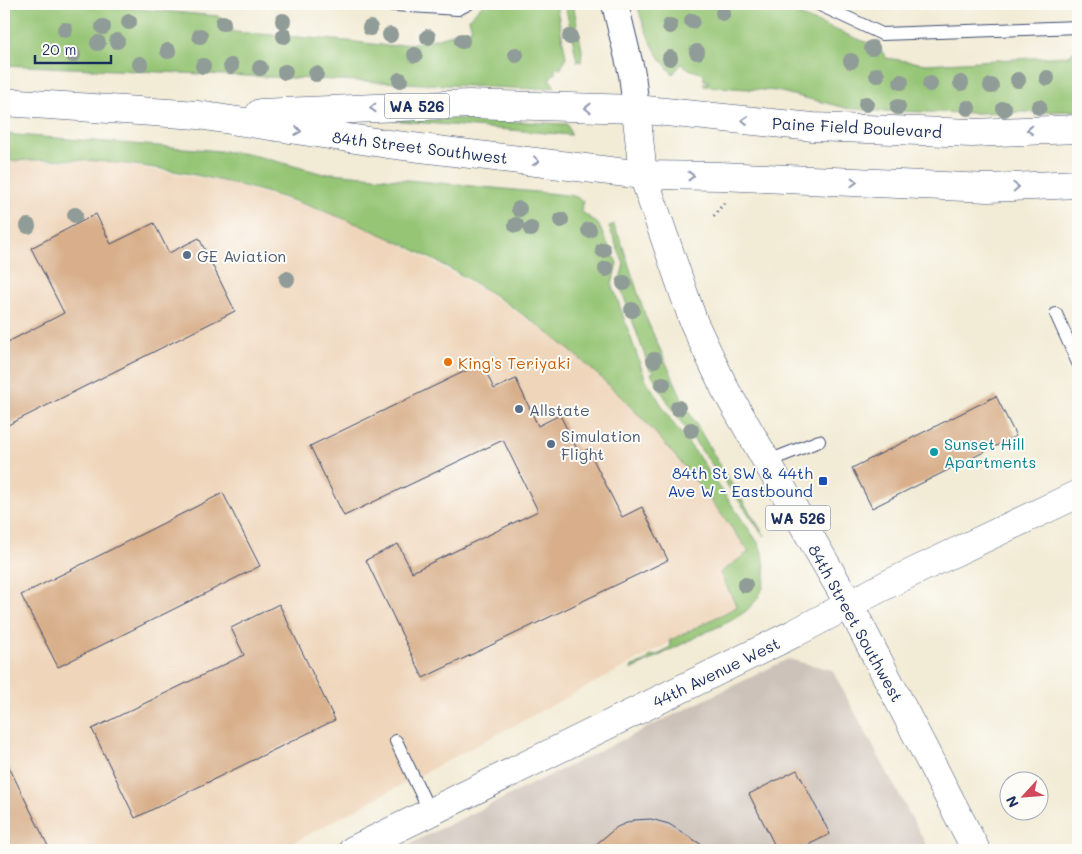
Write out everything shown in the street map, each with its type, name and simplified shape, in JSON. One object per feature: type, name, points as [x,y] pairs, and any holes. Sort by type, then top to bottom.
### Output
[{"type":"main road","name":"84th Street Southwest","points":[[4,102],[198,115],[388,144],[643,175]]},
{"type":"main road","name":"84th Street Southwest","points":[[198,115],[469,104],[636,109],[643,175],[694,323],[725,389],[849,604],[976,850]]},
{"type":"main road","name":"Paine Field Boulevard","points":[[636,109],[813,127],[972,132],[1078,128]]},
{"type":"main road","points":[[643,175],[730,176],[988,188],[1078,184]]},
{"type":"main road","name":"44th Avenue West","points":[[353,850],[793,634],[890,583],[1078,494]]},
{"type":"street","name":"84th Street Southwest","points":[[615,4],[632,74],[636,109]]},
{"type":"lane","points":[[380,4],[458,9],[468,4]]},
{"type":"lane","points":[[818,4],[846,10],[882,34],[1078,27]]},
{"type":"lane","points":[[1056,314],[1078,363]]},
{"type":"lane","points":[[766,462],[819,441]]},
{"type":"lane","points":[[396,741],[430,812]]},
{"type":"path","points":[[714,216],[724,203]]},
{"type":"shaded area","points":[[14,161],[100,161],[223,182],[362,223],[486,292],[596,365],[684,458],[748,552],[737,607],[279,850],[4,850],[4,163]]},
{"type":"shaded area","points":[[788,659],[832,670],[929,850],[397,850]]},
{"type":"green space","points":[[16,4],[81,4],[218,16],[234,32],[389,46],[423,42],[472,29],[469,19],[483,4],[556,4],[566,57],[561,69],[554,70],[556,73],[549,78],[555,87],[535,89],[4,65],[4,8]]},
{"type":"green space","points":[[565,4],[573,4],[582,50],[581,62],[577,61]]},
{"type":"green space","points":[[637,4],[772,4],[880,48],[886,58],[926,64],[1068,56],[1078,47],[1078,111],[977,113],[874,111],[846,108],[777,91],[704,86],[704,83],[708,83],[708,81],[704,80],[704,74],[691,70],[681,64],[673,74],[666,66],[651,41]]},
{"type":"green space","points":[[380,115],[567,124],[571,135],[377,119]]},
{"type":"green space","points":[[4,134],[249,154],[324,174],[331,173],[558,194],[574,196],[584,201],[581,211],[598,224],[617,263],[612,284],[645,378],[672,422],[696,453],[759,544],[765,565],[765,579],[757,599],[752,606],[731,621],[631,670],[632,666],[645,662],[650,656],[664,652],[671,645],[669,641],[737,607],[720,573],[749,552],[715,505],[678,460],[640,416],[598,375],[544,330],[485,289],[422,254],[357,224],[289,199],[220,180],[150,167],[80,160],[9,161],[9,180],[7,180],[4,173]]},
{"type":"green space","points":[[613,224],[621,241],[646,318],[685,405],[721,467],[765,536],[675,414],[651,373],[654,372],[653,369],[650,370],[619,283],[624,264],[609,227]]},
{"type":"building","points":[[96,214],[111,244],[154,223],[169,253],[199,238],[235,311],[4,427],[4,344],[64,313],[31,248]]},
{"type":"building","points":[[482,363],[494,389],[516,379],[538,426],[560,415],[579,453],[588,449],[622,517],[642,507],[668,560],[423,678],[366,560],[398,544],[412,572],[538,511],[503,440],[344,516],[310,446]]},
{"type":"building","name":"Sunset Hill Apartments","points":[[996,396],[1016,436],[872,508],[852,468]]},
{"type":"building","points":[[223,493],[260,566],[58,667],[21,595]]},
{"type":"building","points":[[279,604],[335,720],[135,818],[92,729],[244,655],[231,628]]},
{"type":"building","points":[[4,757],[50,850],[4,850]]},
{"type":"building","points":[[797,770],[830,834],[798,850],[777,850],[749,794]]},
{"type":"building","points":[[651,819],[669,824],[710,850],[589,850],[617,827],[634,820]]},
{"type":"place","name":"GE Aviation","points":[[187,255]]},
{"type":"place","name":"King's Teriyaki","points":[[448,362]]},
{"type":"place","name":"Allstate","points":[[519,409]]},
{"type":"place","name":"Simulation Flight","points":[[551,444]]},
{"type":"place","name":"Sunset Hill Apartments","points":[[934,452]]},
{"type":"place","name":"84th St SW & 44th Ave W - Eastbound","points":[[823,481]]}]
